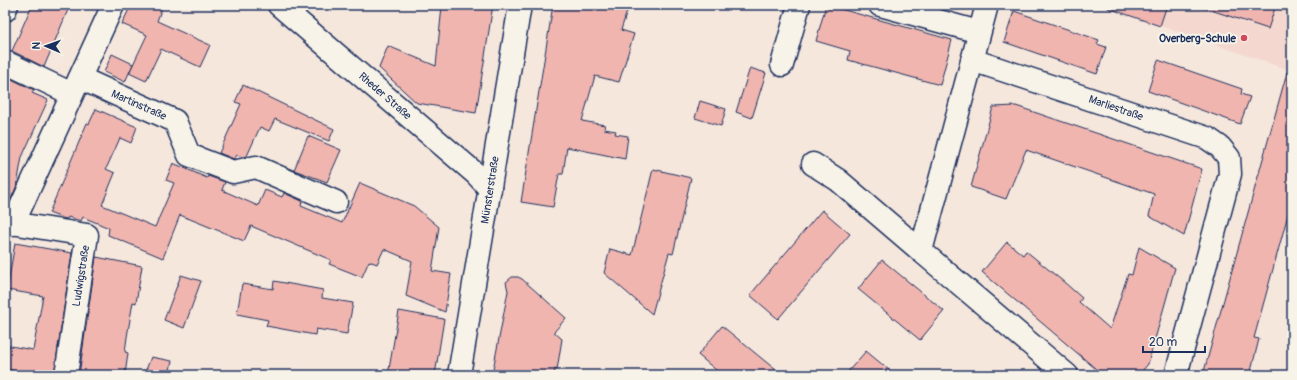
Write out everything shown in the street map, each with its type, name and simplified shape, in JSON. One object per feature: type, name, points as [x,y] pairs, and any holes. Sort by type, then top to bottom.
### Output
[{"type":"street","points":[[5,10],[7,5]]},
{"type":"street","points":[[9,223],[76,86],[113,5]]},
{"type":"street","name":"Rheder Straße","points":[[279,5],[476,174],[490,190]]},
{"type":"street","name":"Münsterstraße","points":[[460,375],[520,5]]},
{"type":"street","points":[[782,65],[799,5]]},
{"type":"street","points":[[880,5],[979,32]]},
{"type":"street","points":[[921,251],[987,5]]},
{"type":"street","name":"Marliestraße","points":[[972,60],[1207,138],[1220,146],[1229,158],[1230,174],[1223,205],[1176,375]]},
{"type":"street","name":"Martinstraße","points":[[5,62],[175,121],[189,154],[233,172],[256,167],[336,202]]},
{"type":"street","points":[[813,164],[838,180],[1067,375]]},
{"type":"street","name":"Ludwigstraße","points":[[9,223],[87,235],[66,375]]},
{"type":"shaded area","name":"Overberg-Schule","points":[[1099,5],[1292,5],[1292,71]]},
{"type":"building","points":[[32,5],[70,5],[44,67],[12,51]]},
{"type":"building","points":[[131,5],[163,5],[157,21],[210,45],[200,67],[161,49],[146,81],[129,73],[147,35],[122,24]]},
{"type":"building","points":[[458,5],[493,5],[476,113],[417,103],[379,68],[388,46],[436,66],[442,6],[457,9]]},
{"type":"building","points":[[553,5],[629,5],[621,30],[634,34],[619,82],[595,76],[582,121],[605,125],[604,129],[616,131],[615,134],[628,136],[625,159],[567,147],[563,174],[559,174],[553,207],[521,202]]},
{"type":"building","points":[[826,5],[952,40],[940,85],[848,60],[850,51],[816,41]]},
{"type":"building","points":[[1108,5],[1167,5],[1160,26],[1108,8]]},
{"type":"building","points":[[1205,5],[1276,5],[1268,29],[1205,8]]},
{"type":"building","points":[[1014,11],[1099,40],[1097,44],[1106,47],[1097,74],[1004,42]]},
{"type":"building","points":[[112,54],[133,64],[125,82],[104,72]]},
{"type":"building","points":[[1158,60],[1242,89],[1241,94],[1250,97],[1240,124],[1148,91]]},
{"type":"building","points":[[750,68],[766,73],[752,118],[736,112]]},
{"type":"building","points":[[1287,72],[1292,73],[1292,200],[1254,338],[1259,339],[1250,375],[1203,375]]},
{"type":"building","points":[[5,76],[34,90],[32,93],[48,100],[22,157],[17,185],[9,204],[5,203]]},
{"type":"building","points":[[243,85],[334,129],[329,141],[275,119],[269,131],[260,127],[247,156],[242,157],[237,155],[234,159],[219,153],[241,104],[235,102]]},
{"type":"building","points":[[700,101],[726,109],[721,126],[695,118]]},
{"type":"building","points":[[1016,106],[1202,169],[1184,236],[1149,216],[1154,194],[1026,150],[1006,199],[971,187],[993,107]]},
{"type":"building","points":[[96,109],[137,127],[131,143],[120,138],[106,169],[115,173],[102,205],[155,227],[174,183],[166,180],[173,163],[207,178],[208,176],[225,182],[222,190],[258,206],[265,190],[282,197],[284,193],[302,201],[301,206],[342,223],[360,183],[414,206],[439,227],[432,271],[451,274],[445,312],[406,296],[412,261],[384,249],[377,264],[369,261],[362,277],[329,264],[331,260],[251,226],[244,241],[180,215],[163,258],[108,235],[109,228],[83,217],[81,221],[68,217],[67,219],[62,218],[49,213],[87,123],[89,124]]},
{"type":"building","points":[[308,136],[341,150],[327,182],[294,170]]},
{"type":"building","points":[[653,169],[691,178],[673,254],[669,253],[652,314],[604,273],[610,249],[632,255]]},
{"type":"building","points":[[822,210],[850,234],[778,319],[750,295]]},
{"type":"building","points":[[1007,242],[1023,255],[1026,251],[1065,283],[1082,298],[1079,302],[1110,329],[1128,274],[1132,275],[1139,247],[1175,268],[1148,364],[1139,375],[1103,375],[982,272]]},
{"type":"building","points":[[15,243],[72,253],[54,375],[39,375],[5,369],[5,345],[33,350],[43,296],[7,290]]},
{"type":"building","points":[[96,257],[142,266],[136,303],[133,302],[127,337],[125,352],[128,353],[125,375],[79,375]]},
{"type":"building","points":[[882,260],[944,311],[920,340],[858,289]]},
{"type":"building","points":[[181,275],[201,281],[184,328],[164,320]]},
{"type":"building","points":[[512,277],[522,279],[566,318],[554,332],[562,339],[557,370],[555,369],[554,375],[492,375],[508,291],[506,282]]},
{"type":"building","points":[[274,281],[323,290],[322,298],[353,303],[347,334],[316,329],[315,335],[266,326],[268,320],[237,314],[242,284],[273,289]]},
{"type":"building","points":[[399,311],[444,319],[435,375],[388,375]]},
{"type":"building","points":[[722,326],[782,375],[722,375],[698,355]]},
{"type":"building","points":[[866,351],[895,375],[845,375]]},
{"type":"building","points":[[151,357],[172,361],[169,375],[144,375]]},
{"type":"place","name":"Overberg-Schule","points":[[1244,38]]}]
